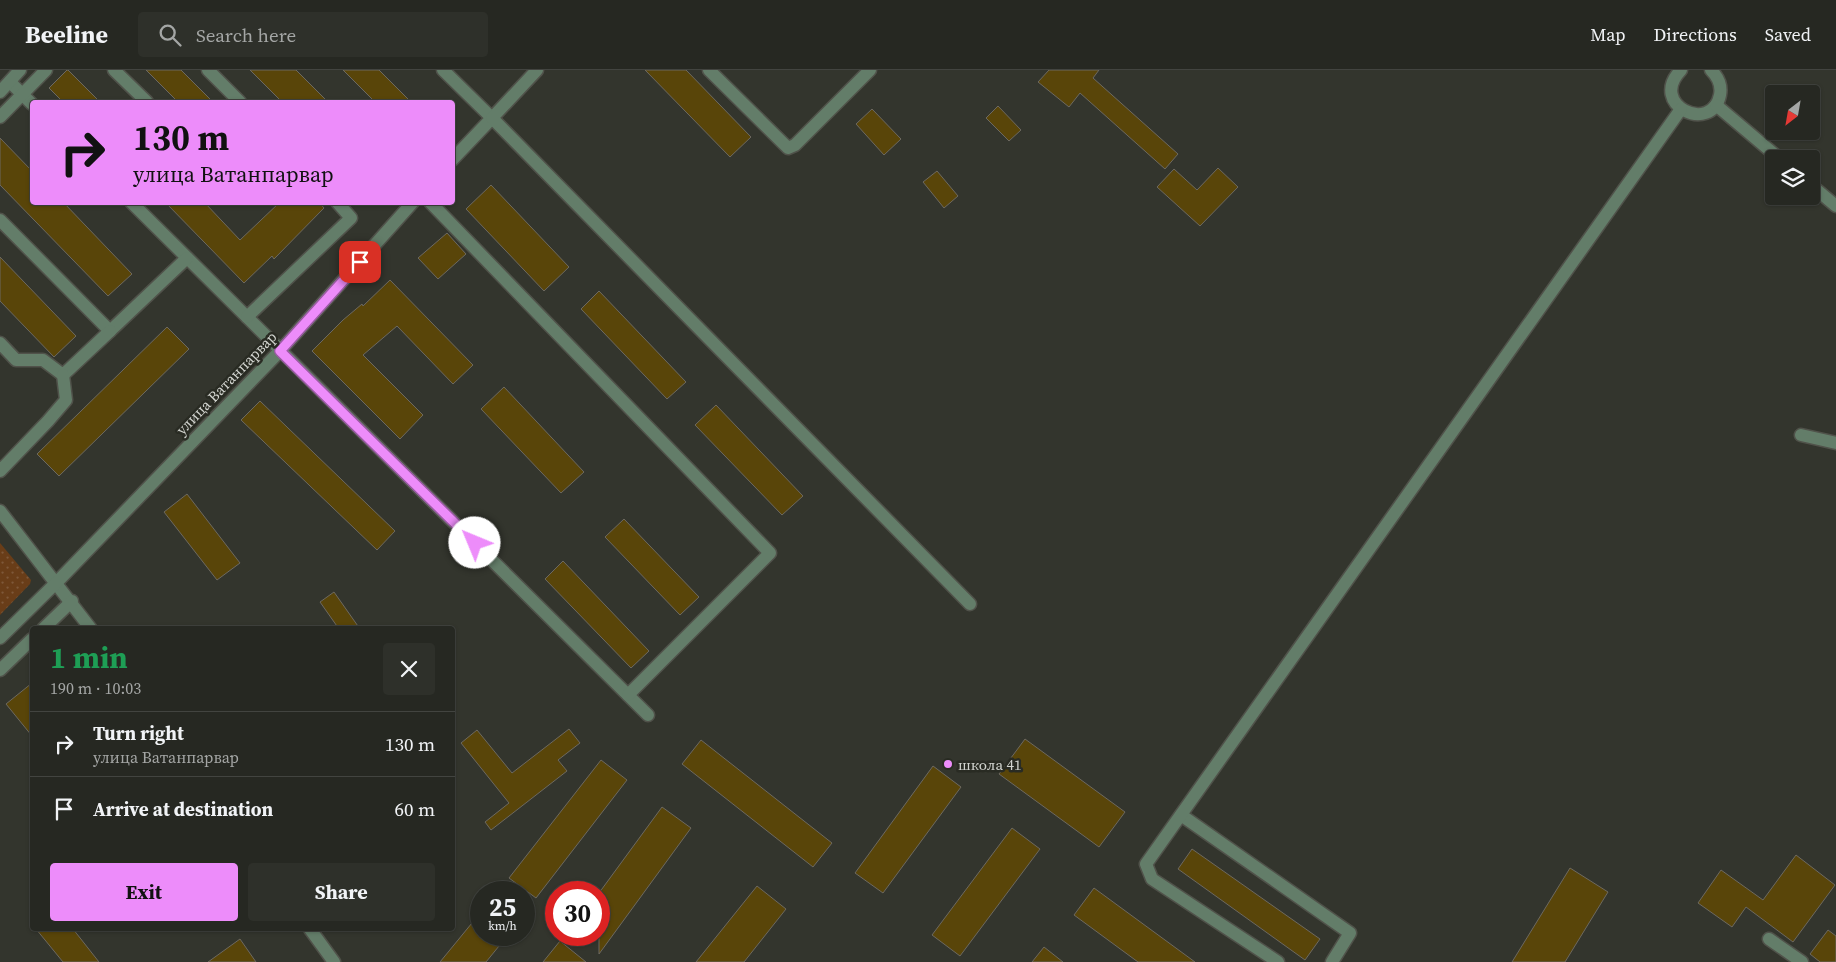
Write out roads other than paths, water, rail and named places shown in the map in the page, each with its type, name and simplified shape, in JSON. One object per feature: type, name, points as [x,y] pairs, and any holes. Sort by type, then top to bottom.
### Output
[{"type":"street","points":[[0,92],[20,70]]},
{"type":"street","points":[[0,117],[46,70]]},
{"type":"street","points":[[114,70],[145,100]]},
{"type":"street","points":[[208,70],[237,100]]},
{"type":"street","points":[[443,70],[970,604]]},
{"type":"street","points":[[455,157],[537,70]]},
{"type":"street","points":[[709,70],[788,148],[795,145],[870,70]]},
{"type":"street","points":[[1676,72],[1672,96],[1681,109],[1688,113],[1703,114],[1716,105],[1720,98],[1721,90],[1715,71]]},
{"type":"street","points":[[10,82],[30,102]]},
{"type":"street","points":[[1716,105],[1769,150]]},
{"type":"street","points":[[1278,962],[1152,879],[1146,864],[1681,109]]},
{"type":"street","points":[[1820,193],[1836,206]]},
{"type":"street","points":[[136,205],[280,351],[648,715]]},
{"type":"street","points":[[247,317],[352,218],[340,205]]},
{"type":"street","name":"улица Ватанпарвар","points":[[0,638],[57,582],[280,351],[410,205]]},
{"type":"street","points":[[433,205],[770,553],[628,694]]},
{"type":"street","points":[[0,220],[110,331]]},
{"type":"street","points":[[63,375],[187,258]]},
{"type":"street","points":[[0,343],[16,360],[43,360],[63,375],[66,400],[0,471]]},
{"type":"street","points":[[1801,435],[1836,443]]},
{"type":"street","points":[[0,511],[90,626]]},
{"type":"street","points":[[46,626],[72,602]]},
{"type":"street","points":[[0,670],[30,641]]},
{"type":"street","points":[[1181,815],[1350,933],[1332,962]]},
{"type":"street","points":[[311,931],[334,962]]},
{"type":"street","points":[[1770,939],[1802,962]]},
{"type":"place","name":"школа 41","points":[[948,764]]}]
